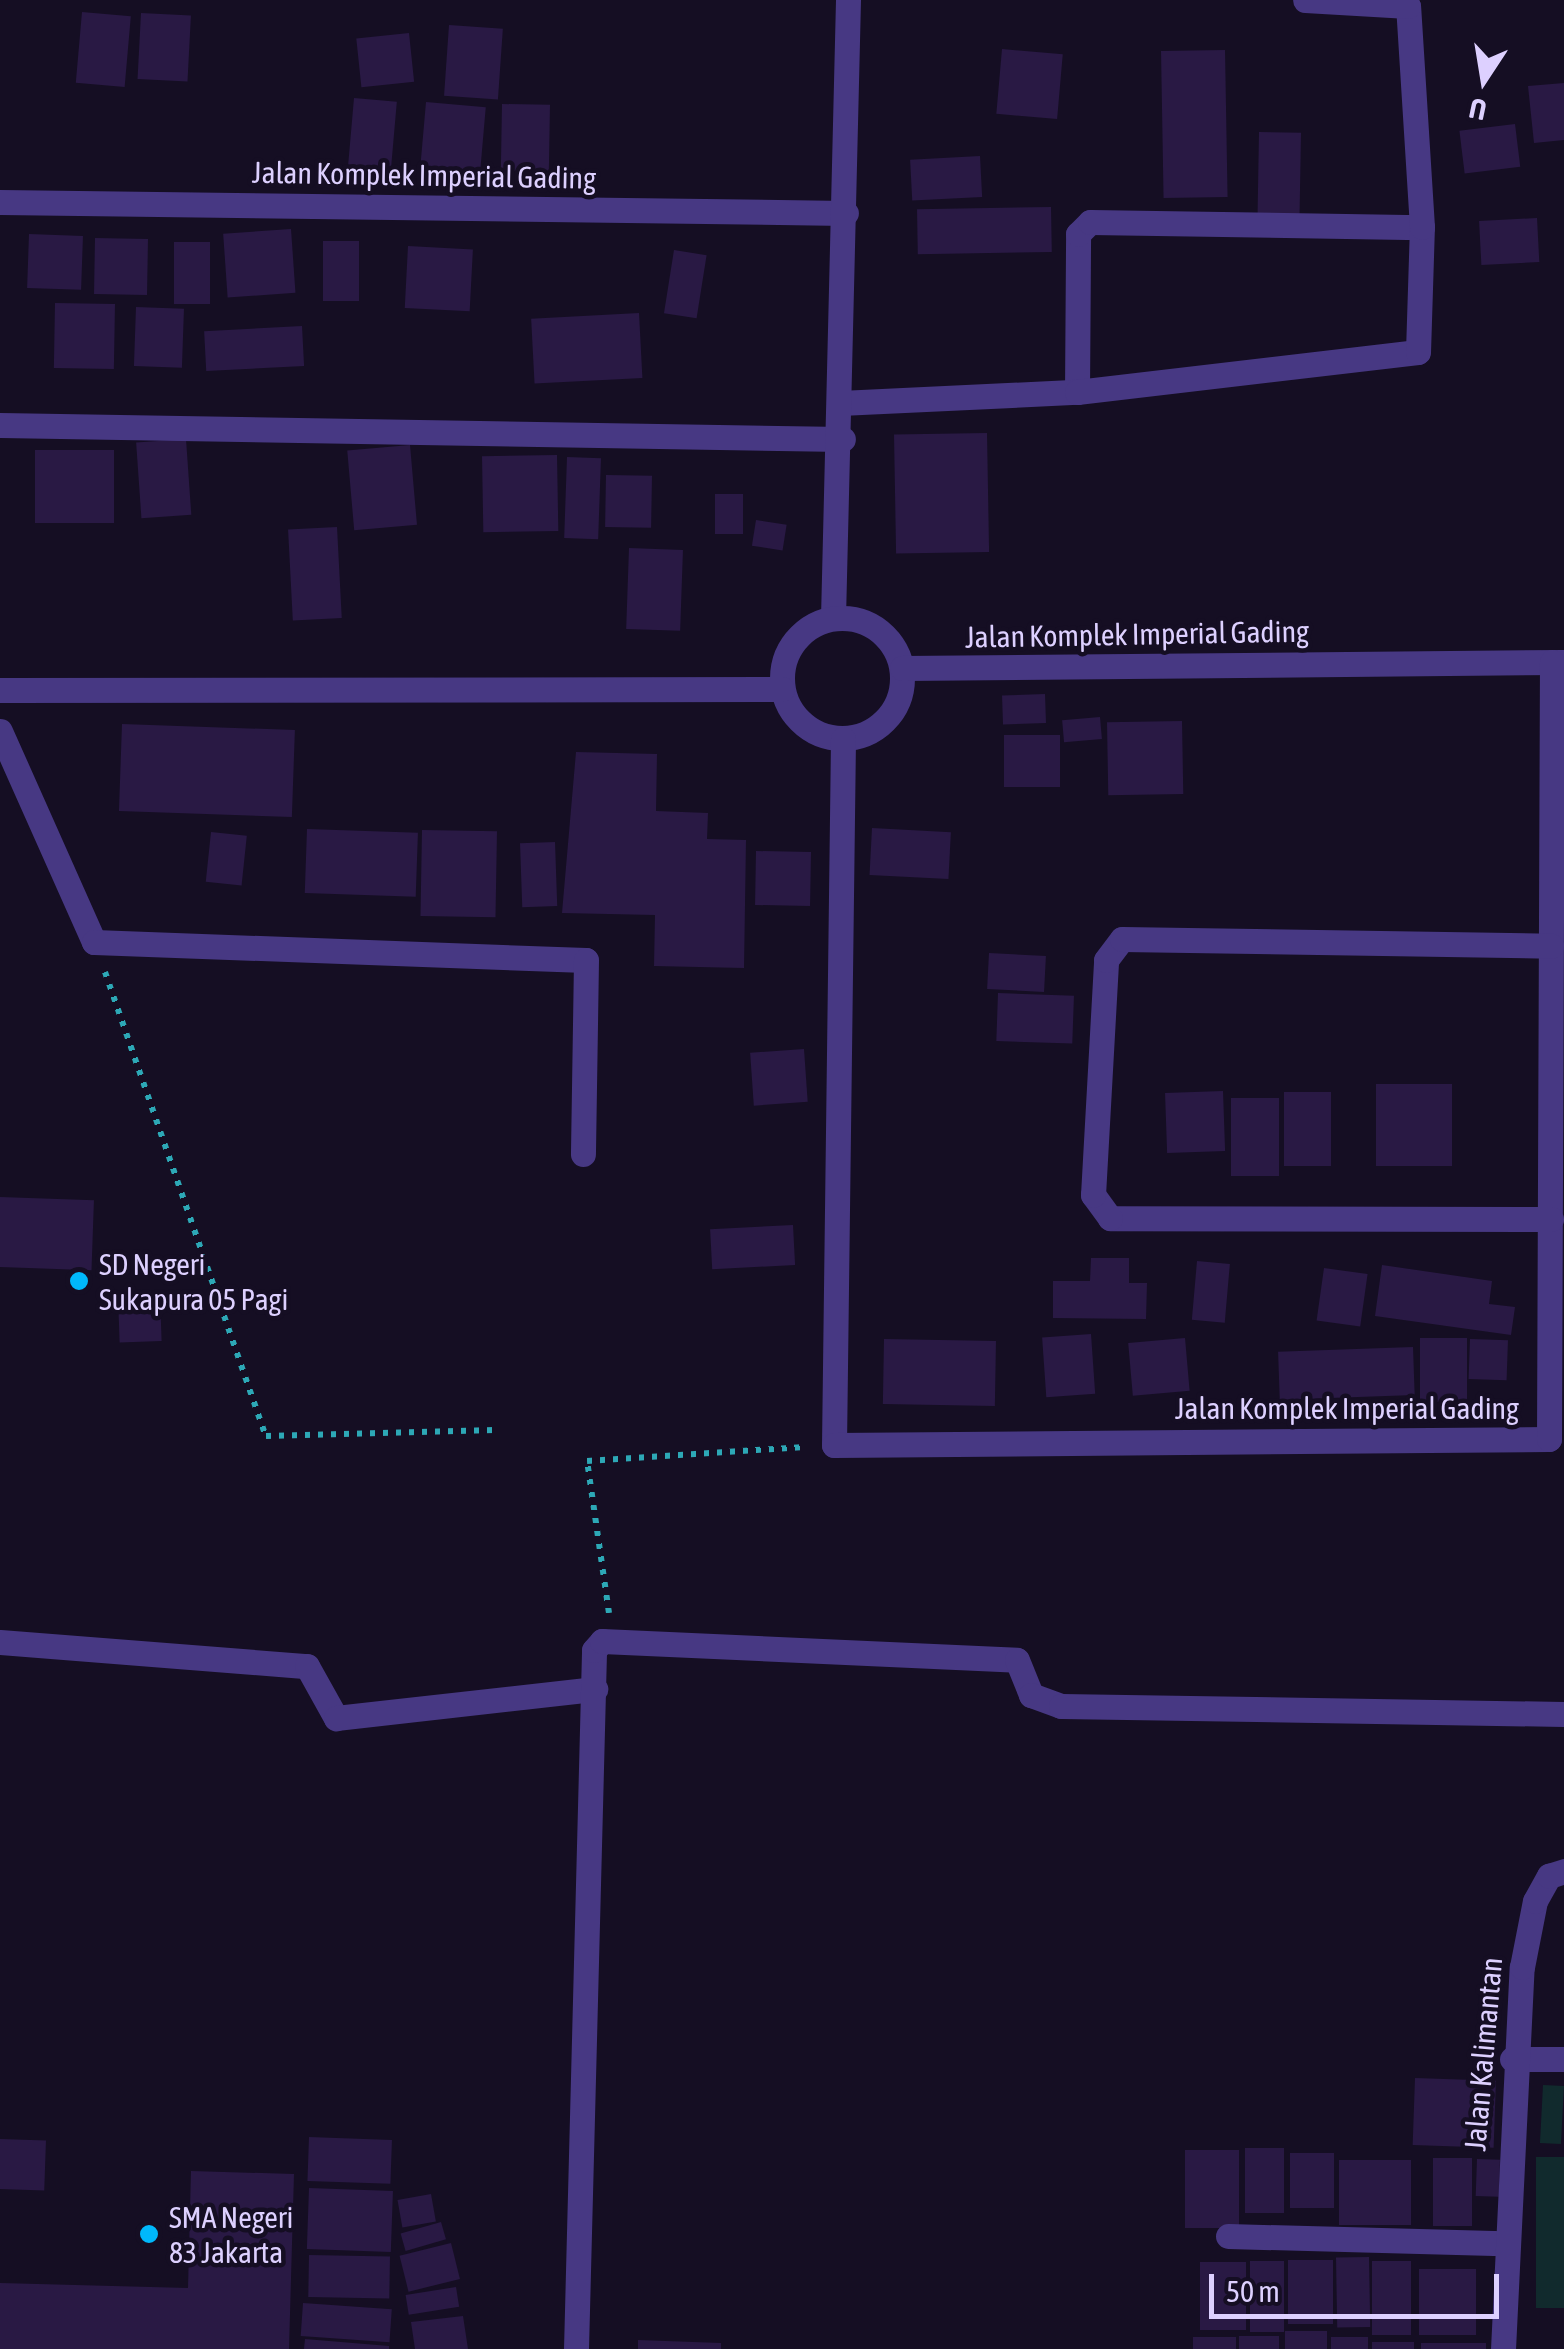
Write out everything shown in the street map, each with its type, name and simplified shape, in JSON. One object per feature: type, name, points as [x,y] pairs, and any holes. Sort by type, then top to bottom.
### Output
[{"type":"street","points":[[833,618],[842,439],[848,0]]},
{"type":"street","points":[[840,403],[1077,392],[1408,360],[1421,338],[1422,227],[1408,6],[1305,0]]},
{"type":"street","name":"Jalan Komplek Imperial Gading","points":[[0,202],[846,213]]},
{"type":"street","points":[[1077,392],[1078,234],[1090,222],[1422,227]]},
{"type":"street","points":[[0,424],[842,439]]},
{"type":"street","points":[[833,618],[878,629],[902,668],[887,716],[843,738],[804,723],[782,689],[794,644],[833,618]]},
{"type":"street","name":"Jalan Komplek Imperial Gading","points":[[834,1445],[1549,1439],[1551,1219],[1561,1128],[1551,946],[1558,662],[902,668]]},
{"type":"street","points":[[0,690],[782,689]]},
{"type":"street","points":[[0,731],[94,942],[586,960],[583,1154]]},
{"type":"street","points":[[834,1445],[843,738]]},
{"type":"street","points":[[1551,946],[1122,940],[1106,960],[1093,1195],[1110,1218],[1551,1219]]},
{"type":"street","points":[[576,2349],[594,1650],[613,1639],[1017,1660],[1031,1695],[1061,1706],[1564,1714]]},
{"type":"street","points":[[0,1642],[307,1666],[336,1718],[595,1689]]},
{"type":"street","name":"Jalan Kalimantan","points":[[1503,2349],[1503,2242],[1512,2059],[1526,1933],[1556,1874]]},
{"type":"street","points":[[1512,2059],[1564,2059]]},
{"type":"street","points":[[1228,2236],[1503,2242]]},
{"type":"path","points":[[94,942],[266,1436],[495,1430]]},
{"type":"path","points":[[613,1639],[587,1460],[834,1445]]},
{"type":"green space","points":[[1543,2085],[1564,2086],[1561,2144],[1540,2143]]},
{"type":"green space","points":[[1536,2157],[1564,2157],[1564,2308],[1536,2308]]},
{"type":"building","points":[[82,12],[131,16],[125,87],[76,83]]},
{"type":"building","points":[[141,13],[191,16],[187,82],[138,79]]},
{"type":"building","points":[[449,25],[503,29],[498,100],[444,96]]},
{"type":"building","points":[[409,33],[414,82],[361,87],[356,39]]},
{"type":"building","points":[[1002,49],[1063,54],[1057,119],[996,114]]},
{"type":"building","points":[[1225,50],[1228,197],[1164,198],[1161,51]]},
{"type":"building","points":[[1564,83],[1564,140],[1534,143],[1528,86]]},
{"type":"building","points":[[354,98],[397,102],[391,171],[348,168]]},
{"type":"building","points":[[426,102],[486,107],[480,178],[420,173]]},
{"type":"building","points":[[502,104],[550,105],[549,172],[501,171]]},
{"type":"building","points":[[1515,124],[1520,167],[1465,174],[1459,131]]},
{"type":"building","points":[[1259,132],[1301,133],[1299,222],[1257,221]]},
{"type":"building","points":[[980,156],[982,197],[912,201],[910,160]]},
{"type":"building","points":[[1051,207],[1052,252],[918,254],[917,209]]},
{"type":"building","points":[[1537,218],[1539,262],[1481,265],[1479,221]]},
{"type":"building","points":[[291,229],[295,293],[228,298],[223,234]]},
{"type":"building","points":[[29,234],[83,236],[81,290],[27,288]]},
{"type":"building","points":[[95,238],[148,239],[147,295],[94,294]]},
{"type":"building","points":[[323,241],[359,241],[359,301],[323,301]]},
{"type":"building","points":[[174,242],[210,242],[210,304],[174,304]]},
{"type":"building","points":[[408,246],[473,249],[470,311],[405,308]]},
{"type":"building","points":[[674,250],[707,255],[697,318],[664,313]]},
{"type":"building","points":[[55,303],[115,304],[114,369],[54,368]]},
{"type":"building","points":[[136,307],[184,309],[182,368],[134,366]]},
{"type":"building","points":[[639,313],[642,378],[535,384],[531,319]]},
{"type":"building","points":[[302,326],[304,366],[206,371],[204,331]]},
{"type":"building","points":[[987,433],[989,552],[896,554],[894,435]]},
{"type":"building","points":[[186,439],[191,515],[141,518],[136,442]]},
{"type":"building","points":[[410,445],[417,525],[354,530],[347,450]]},
{"type":"building","points":[[35,450],[114,450],[114,523],[35,523]]},
{"type":"building","points":[[557,455],[558,531],[483,532],[482,456]]},
{"type":"building","points":[[567,457],[601,458],[598,539],[564,538]]},
{"type":"building","points":[[606,475],[652,476],[651,528],[605,527]]},
{"type":"building","points":[[715,494],[743,494],[743,534],[715,534]]},
{"type":"building","points":[[756,520],[787,525],[783,551],[752,546]]},
{"type":"building","points":[[337,527],[342,618],[293,620],[288,530]]},
{"type":"building","points":[[629,548],[683,550],[680,631],[626,629]]},
{"type":"building","points":[[1045,694],[1046,723],[1003,724],[1002,696]]},
{"type":"building","points":[[1100,717],[1102,739],[1064,742],[1062,720]]},
{"type":"building","points":[[1182,721],[1183,794],[1108,795],[1107,722]]},
{"type":"building","points":[[122,724],[295,730],[292,817],[119,811]]},
{"type":"building","points":[[1004,735],[1060,735],[1060,787],[1004,787]]},
{"type":"building","points":[[576,752],[657,754],[656,811],[708,813],[707,839],[746,840],[744,968],[654,966],[655,915],[562,913]]},
{"type":"building","points":[[872,828],[951,832],[948,879],[870,875]]},
{"type":"building","points":[[307,829],[418,833],[416,897],[305,893]]},
{"type":"building","points":[[422,830],[497,831],[495,917],[420,916]]},
{"type":"building","points":[[211,832],[247,836],[242,885],[206,882]]},
{"type":"building","points":[[555,842],[557,906],[522,907],[520,843]]},
{"type":"building","points":[[756,851],[811,852],[810,906],[755,905]]},
{"type":"building","points":[[989,953],[1046,956],[1044,992],[987,989]]},
{"type":"building","points":[[998,993],[1074,996],[1072,1044],[996,1041]]},
{"type":"building","points":[[804,1049],[808,1102],[754,1106],[750,1053]]},
{"type":"building","points":[[1376,1084],[1452,1084],[1452,1166],[1376,1166]]},
{"type":"building","points":[[1223,1091],[1225,1151],[1167,1153],[1165,1093]]},
{"type":"building","points":[[1284,1092],[1331,1092],[1331,1166],[1284,1166]]},
{"type":"building","points":[[1231,1098],[1279,1098],[1279,1176],[1231,1176]]},
{"type":"building","points":[[0,1197],[94,1200],[91,1270],[0,1267]]},
{"type":"building","points":[[793,1225],[795,1265],[712,1269],[710,1229]]},
{"type":"building","points":[[1091,1258],[1129,1258],[1129,1283],[1147,1283],[1146,1319],[1053,1318],[1053,1281],[1090,1281]]},
{"type":"building","points":[[1197,1261],[1230,1264],[1225,1323],[1192,1320]]},
{"type":"building","points":[[1382,1265],[1492,1281],[1489,1304],[1515,1307],[1511,1335],[1375,1316]]},
{"type":"building","points":[[1324,1268],[1368,1274],[1360,1327],[1317,1320]]},
{"type":"building","points":[[160,1295],[162,1341],[120,1342],[118,1296]]},
{"type":"building","points":[[1091,1334],[1095,1394],[1046,1397],[1042,1337]]},
{"type":"building","points":[[1185,1338],[1190,1391],[1133,1396],[1128,1343]]},
{"type":"building","points":[[1420,1338],[1467,1338],[1467,1402],[1420,1402]]},
{"type":"building","points":[[884,1339],[996,1341],[995,1406],[883,1404]]},
{"type":"building","points":[[1470,1339],[1508,1340],[1507,1380],[1469,1379]]},
{"type":"building","points":[[1413,1347],[1415,1395],[1280,1400],[1278,1352]]},
{"type":"building","points":[[1415,2078],[1496,2081],[1494,2148],[1413,2145]]},
{"type":"building","points":[[309,2137],[392,2140],[390,2184],[307,2181]]},
{"type":"building","points":[[0,2139],[46,2141],[44,2191],[0,2189]]},
{"type":"building","points":[[1245,2148],[1284,2148],[1284,2213],[1245,2213]]},
{"type":"building","points":[[1185,2150],[1239,2150],[1239,2228],[1185,2228]]},
{"type":"building","points":[[1290,2153],[1334,2153],[1334,2208],[1290,2208]]},
{"type":"building","points":[[1433,2158],[1472,2158],[1472,2226],[1433,2226]]},
{"type":"building","points":[[1477,2159],[1500,2160],[1499,2197],[1476,2196]]},
{"type":"building","points":[[1339,2160],[1411,2160],[1411,2225],[1339,2225]]},
{"type":"building","points":[[191,2171],[294,2174],[289,2349],[0,2349],[0,2283],[188,2288]]},
{"type":"building","points":[[309,2188],[393,2191],[391,2252],[307,2249]]},
{"type":"building","points":[[431,2194],[436,2222],[402,2227],[398,2200]]},
{"type":"building","points":[[441,2222],[446,2239],[406,2251],[401,2234]]},
{"type":"building","points":[[451,2243],[460,2279],[409,2292],[400,2256]]},
{"type":"building","points":[[309,2255],[390,2256],[389,2298],[308,2297]]},
{"type":"building","points":[[1369,2257],[1370,2327],[1337,2328],[1336,2258]]},
{"type":"building","points":[[1288,2260],[1333,2260],[1333,2324],[1288,2324]]},
{"type":"building","points":[[1250,2261],[1284,2261],[1284,2332],[1250,2332]]},
{"type":"building","points":[[1372,2261],[1411,2261],[1411,2335],[1372,2335]]},
{"type":"building","points":[[1200,2262],[1246,2262],[1246,2330],[1200,2330]]},
{"type":"building","points":[[1419,2269],[1476,2269],[1476,2335],[1419,2335]]},
{"type":"building","points":[[456,2287],[459,2307],[409,2315],[406,2295]]},
{"type":"building","points":[[303,2303],[392,2309],[389,2342],[301,2336]]},
{"type":"building","points":[[463,2316],[468,2349],[415,2349],[411,2322]]},
{"type":"building","points":[[1285,2331],[1327,2331],[1327,2349],[1285,2349]]},
{"type":"building","points":[[1239,2336],[1279,2336],[1279,2349],[1239,2349]]},
{"type":"building","points":[[1193,2337],[1236,2337],[1236,2349],[1193,2349]]},
{"type":"building","points":[[1331,2337],[1368,2337],[1368,2349],[1331,2349]]},
{"type":"building","points":[[305,2339],[389,2346],[389,2349],[304,2349]]},
{"type":"building","points":[[638,2340],[721,2343],[721,2349],[638,2349]]},
{"type":"building","points":[[1372,2342],[1414,2342],[1414,2349],[1372,2349]]},
{"type":"building","points":[[1421,2343],[1486,2343],[1486,2349],[1421,2349]]},
{"type":"place","name":"SD Negeri Sukapura 05 Pagi","points":[[79,1281]]},
{"type":"place","name":"SMA Negeri 83 Jakarta","points":[[149,2234]]}]
